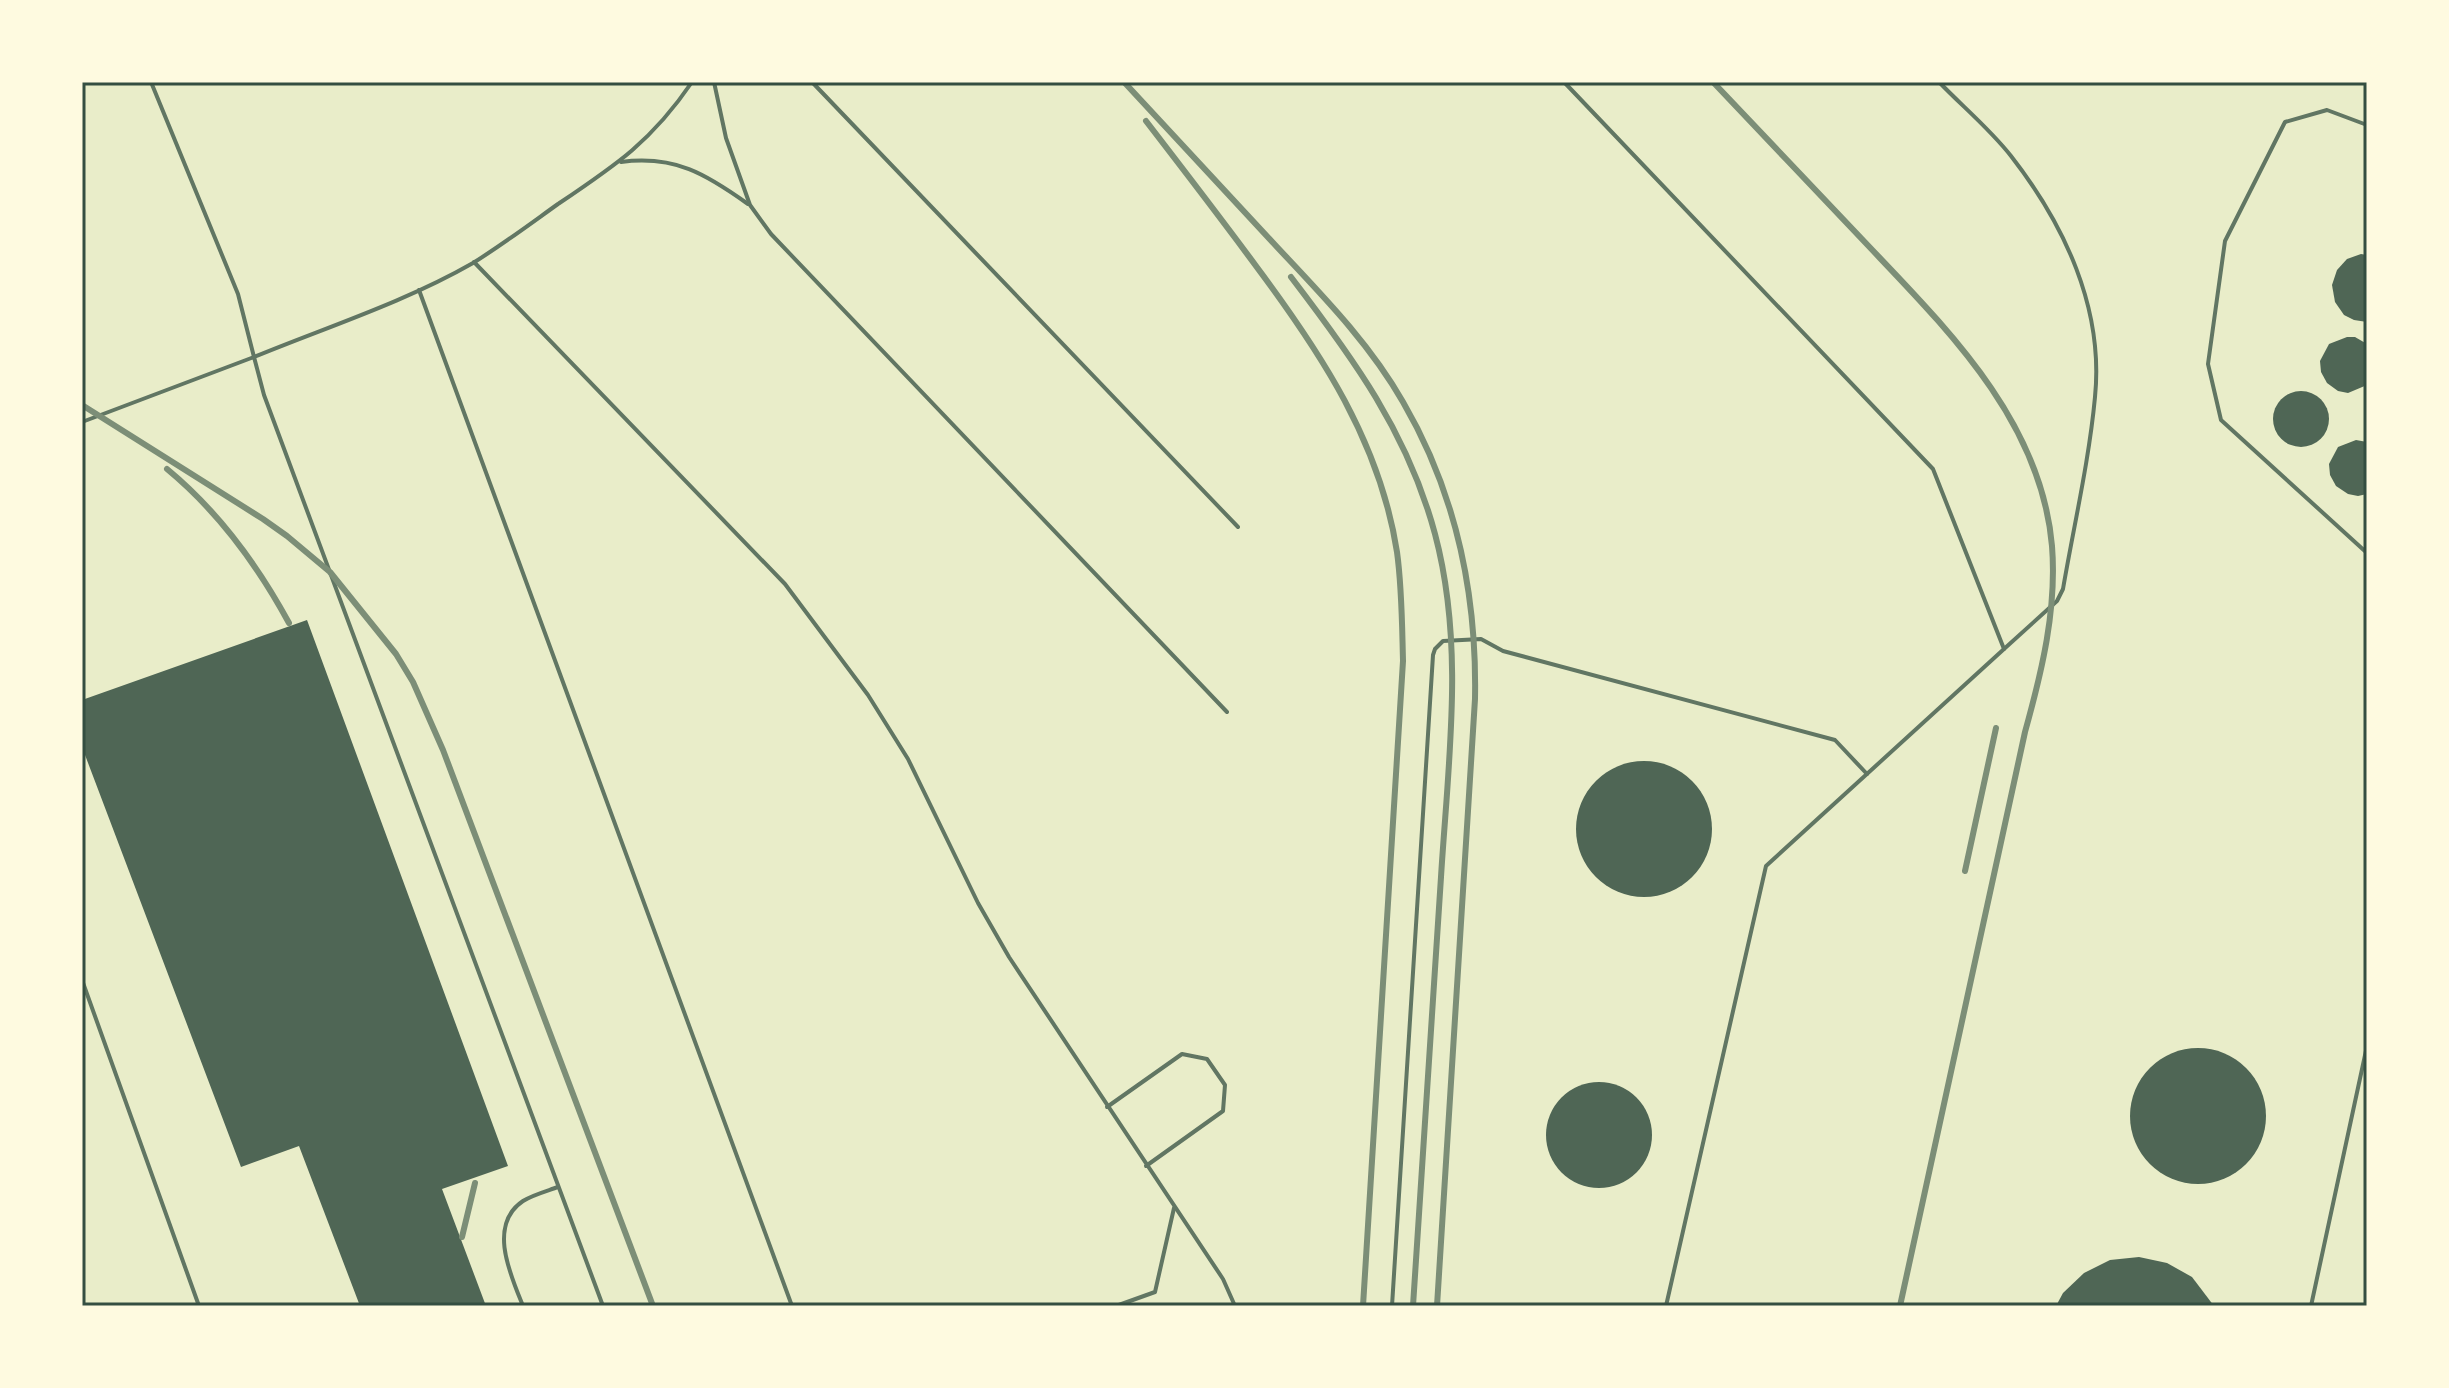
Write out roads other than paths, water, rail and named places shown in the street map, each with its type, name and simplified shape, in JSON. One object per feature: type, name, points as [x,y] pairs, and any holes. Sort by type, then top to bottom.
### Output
[{"type":"lane","points":[[151,82],[238,294],[264,395],[603,1306]]},
{"type":"lane","points":[[82,422],[419,290],[474,262],[618,163],[656,129],[692,82]]},
{"type":"lane","points":[[714,82],[726,138],[750,205],[771,234],[1227,712]]},
{"type":"lane","points":[[812,82],[1238,527]]},
{"type":"lane","points":[[1564,82],[1933,469],[2004,649]]},
{"type":"lane","points":[[1666,1306],[1766,866],[2057,601],[2063,589],[2095,395],[2094,331],[2080,275],[2049,212],[2010,154],[1939,82]]},
{"type":"lane","points":[[2367,125],[2327,110],[2285,122],[2225,241],[2208,364],[2221,420],[2367,553]]},
{"type":"lane","points":[[618,163],[644,159],[676,165],[711,177],[750,205]]},
{"type":"lane","points":[[474,262],[785,584],[868,695],[908,759],[978,903],[1009,957],[1223,1279],[1235,1306]]},
{"type":"lane","points":[[419,290],[792,1306]]},
{"type":"lane","points":[[1392,1306],[1433,655],[1438,644],[1443,641],[1481,639],[1503,651],[1835,740],[1867,774]]},
{"type":"lane","points":[[82,980],[199,1306]]},
{"type":"lane","points":[[2311,1306],[2367,1046]]},
{"type":"lane","points":[[1107,1107],[1182,1054],[1207,1059],[1225,1085],[1223,1111],[1146,1166]]},
{"type":"lane","points":[[523,1306],[508,1269],[504,1239],[509,1214],[523,1201],[558,1187]]},
{"type":"lane","points":[[1116,1306],[1155,1292],[1174,1208]]},
{"type":"railway","points":[[1124,82],[1328,302],[1376,360],[1403,402],[1437,472],[1460,546],[1472,622],[1475,699],[1437,1306]]},
{"type":"railway","points":[[1713,82],[1923,304],[1983,376],[2029,456],[2044,500],[2052,546],[2052,593],[2042,663],[1900,1306]]},
{"type":"railway","points":[[1146,121],[1280,299],[1325,366],[1362,436],[1377,473],[1397,552],[1403,661],[1363,1306]]},
{"type":"railway","points":[[1291,277],[1357,367],[1410,463],[1435,534],[1450,619],[1450,748],[1413,1306]]},
{"type":"railway","points":[[82,405],[287,536],[330,572],[396,654],[413,682],[443,750],[653,1306]]},
{"type":"railway","points":[[167,469],[204,503],[236,540],[289,623]]},
{"type":"railway","points":[[1965,871],[1996,728]]},
{"type":"railway","points":[[462,1237],[475,1183]]}]
